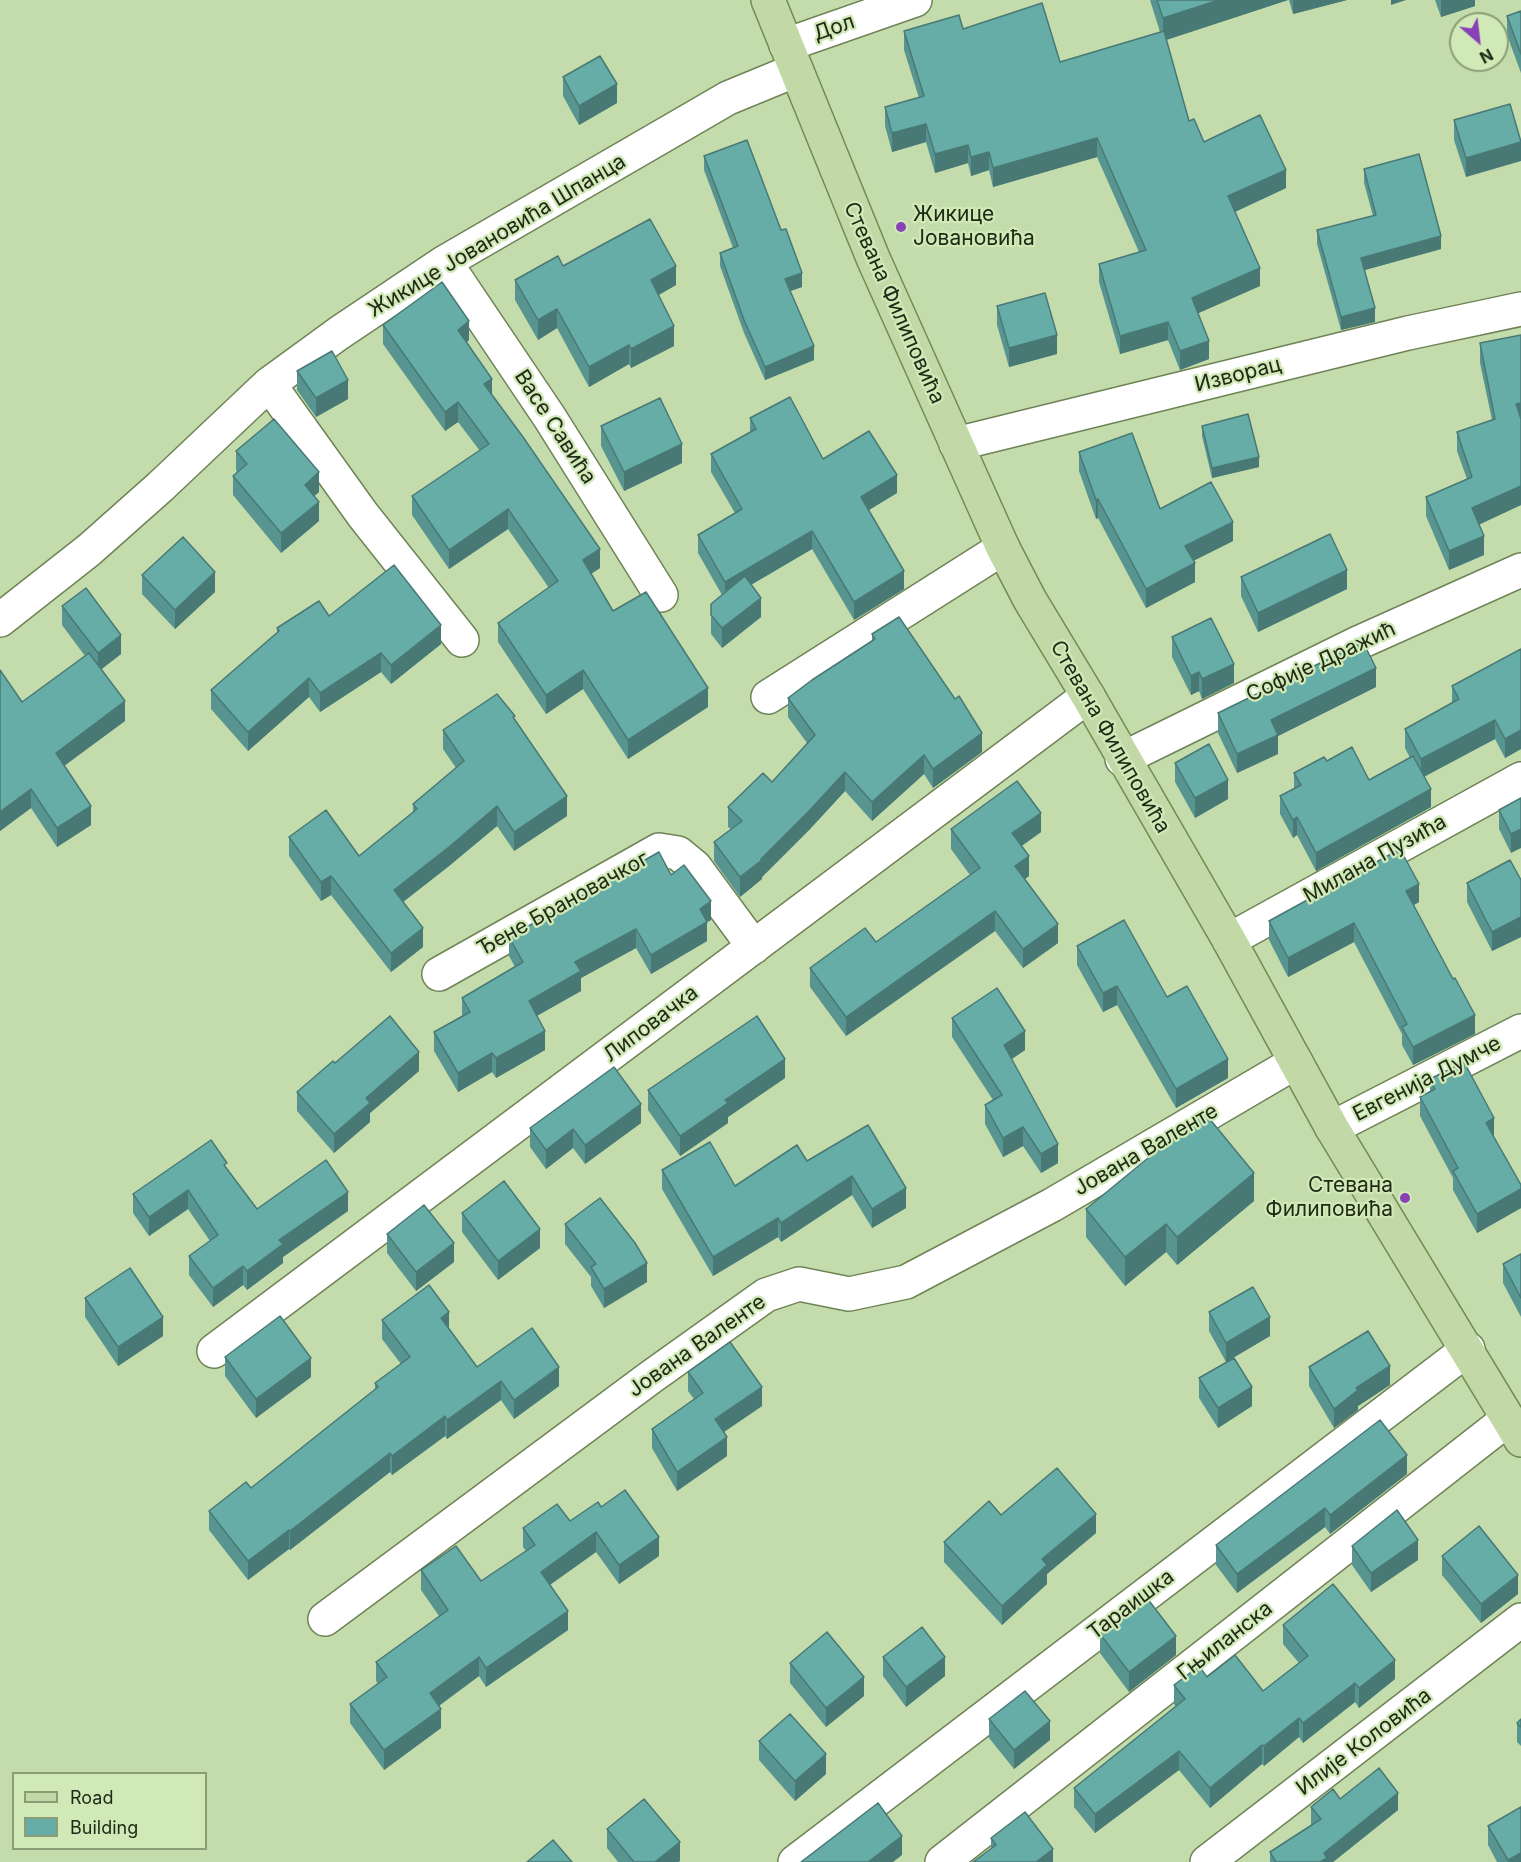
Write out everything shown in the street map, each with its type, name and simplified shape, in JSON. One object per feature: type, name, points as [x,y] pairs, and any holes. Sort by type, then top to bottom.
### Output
[{"type":"main road","name":"Стевана Филиповића","points":[[768,0],[873,258],[1003,548],[1030,600],[1088,696],[1122,759],[1228,940],[1332,1128],[1515,1429]]},
{"type":"street","name":"Дол","points":[[791,57],[915,0]]},
{"type":"street","name":"Жикице Јовановића Шпанца","points":[[0,620],[89,550],[160,487],[269,384],[339,333],[446,262],[728,98],[791,57]]},
{"type":"street","name":"Васе Савића","points":[[446,262],[555,427],[661,595]]},
{"type":"street","name":"Изворац","points":[[956,444],[1408,333],[1521,309]]},
{"type":"street","points":[[269,384],[363,515],[462,640]]},
{"type":"street","points":[[768,697],[1003,548]]},
{"type":"street","name":"Софије Дражић","points":[[1122,759],[1358,643],[1521,570]]},
{"type":"street","name":"Липовачка","points":[[214,1352],[1088,696]]},
{"type":"street","name":"Милана Пузића","points":[[1228,940],[1521,779]]},
{"type":"street","name":"Ђене Брановачког","points":[[439,974],[659,850],[678,854],[695,867],[754,947]]},
{"type":"street","name":"Евгенија Думче","points":[[1332,1128],[1521,1031]]},
{"type":"street","name":"Јована Валенте","points":[[325,1619],[651,1377],[766,1295],[799,1284],[849,1294],[906,1282],[1052,1205],[1296,1062]]},
{"type":"street","name":"Тараишка","points":[[795,1862],[1468,1349]]},
{"type":"street","name":"Гњиланска","points":[[942,1862],[1515,1429]]},
{"type":"street","name":"Илије Коловића","points":[[1207,1862],[1521,1620]]},
{"type":"building","points":[[1157,0],[1219,0],[1163,18]]},
{"type":"building","points":[[1042,3],[1060,62],[1164,31],[1189,121],[1194,119],[1204,142],[1260,115],[1286,170],[1228,196],[1260,268],[1192,298],[1209,341],[1180,351],[1168,322],[1120,336],[1099,264],[1146,250],[1097,138],[993,168],[989,152],[971,157],[968,145],[935,154],[926,124],[892,133],[885,107],[924,96],[904,31],[959,15],[963,29]]},
{"type":"building","points":[[1521,11],[1521,54],[1509,21],[1509,15]]},
{"type":"building","points":[[600,56],[617,84],[579,106],[563,77]]},
{"type":"building","points":[[1510,104],[1521,142],[1466,158],[1454,120]]},
{"type":"building","points":[[747,140],[781,230],[786,229],[802,273],[785,279],[814,346],[765,367],[744,320],[720,253],[738,246],[704,156]]},
{"type":"building","points":[[1419,154],[1441,236],[1361,258],[1375,308],[1341,317],[1317,230],[1376,215],[1364,169]]},
{"type":"building","points":[[650,219],[676,266],[651,280],[674,326],[631,349],[629,345],[589,367],[557,309],[538,320],[515,280],[558,256],[563,266]]},
{"type":"building","points":[[442,282],[469,321],[458,330],[492,379],[484,384],[600,549],[583,560],[613,611],[646,592],[708,688],[628,740],[583,670],[546,695],[498,623],[558,581],[508,509],[449,550],[412,496],[489,444],[458,402],[445,412],[383,325]]},
{"type":"building","points":[[1045,293],[1057,335],[1009,348],[997,306]]},
{"type":"building","points":[[1521,335],[1521,403],[1516,404],[1521,419],[1521,486],[1472,508],[1484,536],[1449,551],[1426,497],[1472,477],[1457,432],[1495,419],[1480,343]]},
{"type":"building","points":[[332,351],[348,380],[316,398],[297,371]]},
{"type":"building","points":[[790,397],[823,459],[869,431],[897,475],[861,497],[904,571],[854,602],[812,531],[725,582],[698,535],[742,509],[711,454],[756,429],[750,418]]},
{"type":"building","points":[[660,398],[682,444],[624,472],[601,426]]},
{"type":"building","points":[[1248,414],[1259,457],[1212,468],[1202,426]]},
{"type":"building","points":[[274,419],[319,472],[305,485],[319,502],[281,533],[233,476],[247,464],[236,451]]},
{"type":"building","points":[[1132,433],[1160,509],[1211,482],[1233,522],[1185,546],[1195,563],[1146,589],[1098,499],[1096,500],[1079,452]]},
{"type":"building","points":[[1330,534],[1347,570],[1258,613],[1241,577]]},
{"type":"building","points":[[183,537],[215,572],[175,610],[142,575]]},
{"type":"building","points":[[394,565],[441,625],[391,665],[381,653],[320,693],[309,678],[248,732],[211,690],[279,631],[277,628],[319,601],[329,616]]},
{"type":"building","points":[[745,576],[761,598],[722,628],[711,615],[711,604]]},
{"type":"building","points":[[86,588],[121,635],[98,653],[62,606]]},
{"type":"building","points":[[899,617],[955,699],[959,696],[982,733],[933,769],[924,755],[872,802],[845,772],[762,860],[740,877],[714,842],[742,821],[728,807],[763,773],[772,782],[815,735],[788,698],[875,639],[872,634]]},
{"type":"building","points":[[1211,618],[1234,664],[1202,679],[1199,672],[1191,676],[1172,637]]},
{"type":"building","points":[[1363,642],[1376,668],[1271,720],[1278,735],[1237,754],[1218,713]]},
{"type":"building","points":[[1521,649],[1521,730],[1505,739],[1495,720],[1421,759],[1405,729],[1459,699],[1452,686]]},
{"type":"building","points":[[89,653],[125,701],[56,753],[91,806],[57,828],[31,789],[0,812],[0,670],[22,702]]},
{"type":"building","points":[[497,694],[515,716],[513,717],[567,796],[514,832],[497,806],[394,890],[423,928],[391,953],[331,876],[321,882],[289,837],[326,810],[359,856],[417,809],[413,804],[464,761],[443,730]]},
{"type":"building","points":[[1209,744],[1228,780],[1195,798],[1175,763]]},
{"type":"building","points":[[1352,747],[1369,780],[1413,756],[1431,789],[1316,853],[1297,817],[1293,820],[1280,796],[1301,785],[1294,773],[1324,757],[1327,761]]},
{"type":"building","points":[[1017,781],[1041,813],[1012,833],[1029,856],[1015,866],[1058,924],[1023,949],[995,911],[846,1017],[810,968],[865,928],[876,942],[980,868],[951,829]]},
{"type":"building","points":[[1521,798],[1521,829],[1511,834],[1499,810]]},
{"type":"building","points":[[1400,849],[1419,884],[1406,891],[1475,1015],[1413,1047],[1402,1027],[1407,1024],[1354,923],[1288,958],[1269,921]]},
{"type":"building","points":[[659,852],[671,875],[684,865],[711,901],[700,909],[707,922],[651,955],[636,929],[575,962],[581,971],[529,1001],[545,1031],[496,1058],[492,1053],[458,1073],[434,1032],[470,1012],[462,998],[523,962],[509,937]]},
{"type":"building","points":[[1510,860],[1521,880],[1521,917],[1492,932],[1467,883]]},
{"type":"building","points":[[1124,920],[1167,997],[1187,986],[1228,1059],[1176,1089],[1117,986],[1103,993],[1077,946]]},
{"type":"building","points":[[997,988],[1025,1031],[1004,1045],[1058,1144],[1041,1154],[1023,1127],[1003,1138],[985,1105],[1002,1095],[952,1018]]},
{"type":"building","points":[[390,1016],[419,1052],[366,1098],[370,1103],[334,1134],[297,1092]]},
{"type":"building","points":[[757,1016],[785,1059],[725,1100],[728,1103],[680,1136],[648,1090]]},
{"type":"building","points":[[1464,1062],[1494,1118],[1486,1123],[1521,1185],[1521,1189],[1477,1214],[1453,1171],[1458,1168],[1420,1097],[1435,1089],[1430,1079]]},
{"type":"building","points":[[614,1067],[641,1104],[585,1145],[573,1129],[546,1150],[530,1128]]},
{"type":"building","points":[[1204,1112],[1254,1173],[1177,1237],[1166,1224],[1125,1257],[1086,1209]]},
{"type":"building","points":[[868,1125],[906,1188],[872,1209],[852,1176],[781,1223],[778,1218],[713,1257],[662,1170],[710,1142],[735,1186],[797,1145],[807,1161]]},
{"type":"building","points":[[211,1140],[227,1163],[224,1165],[257,1209],[326,1160],[348,1192],[279,1240],[283,1244],[247,1271],[243,1266],[213,1288],[189,1256],[218,1235],[188,1190],[149,1217],[133,1194]]},
{"type":"building","points":[[504,1181],[540,1229],[498,1261],[462,1213]]},
{"type":"building","points":[[600,1198],[635,1243],[647,1263],[604,1289],[591,1267],[596,1264],[565,1224]]},
{"type":"building","points":[[424,1205],[454,1243],[416,1272],[387,1234]]},
{"type":"building","points":[[1521,1254],[1521,1298],[1503,1264]]},
{"type":"building","points":[[130,1268],[163,1317],[118,1347],[85,1298]]},
{"type":"building","points":[[429,1285],[449,1312],[441,1318],[477,1367],[532,1328],[559,1367],[514,1400],[501,1381],[447,1420],[445,1416],[392,1456],[390,1453],[248,1561],[209,1511],[246,1482],[251,1488],[378,1387],[375,1383],[410,1357],[382,1320]]},
{"type":"building","points":[[1253,1287],[1270,1317],[1226,1343],[1209,1312]]},
{"type":"building","points":[[280,1316],[311,1358],[256,1399],[225,1357]]},
{"type":"building","points":[[1368,1331],[1390,1366],[1356,1388],[1358,1390],[1334,1409],[1309,1367]]},
{"type":"building","points":[[730,1342],[762,1387],[715,1419],[727,1437],[677,1472],[652,1429],[703,1393],[688,1372]]},
{"type":"building","points":[[1234,1358],[1252,1387],[1218,1408],[1199,1378]]},
{"type":"building","points":[[1380,1420],[1407,1455],[1330,1515],[1325,1508],[1237,1574],[1216,1545]]},
{"type":"building","points":[[1057,1468],[1096,1514],[1042,1559],[1047,1565],[1002,1606],[944,1542],[989,1501],[1001,1515]]},
{"type":"building","points":[[625,1490],[659,1537],[619,1565],[596,1532],[541,1572],[568,1611],[486,1668],[479,1657],[430,1693],[441,1709],[384,1750],[350,1704],[387,1677],[376,1662],[448,1610],[421,1570],[456,1546],[481,1581],[535,1545],[523,1528],[557,1504],[570,1521],[598,1502],[601,1507]]},
{"type":"building","points":[[1397,1510],[1418,1540],[1371,1573],[1352,1546]]},
{"type":"building","points":[[1479,1526],[1518,1575],[1481,1604],[1442,1556]]},
{"type":"building","points":[[1333,1584],[1395,1660],[1359,1688],[1355,1683],[1303,1723],[1299,1718],[1210,1788],[1179,1751],[1095,1814],[1074,1788],[1185,1699],[1174,1685],[1199,1666],[1207,1677],[1235,1655],[1263,1691],[1308,1656],[1283,1625]]},
{"type":"building","points":[[1147,1598],[1176,1636],[1129,1672],[1100,1634]]},
{"type":"building","points":[[922,1627],[945,1657],[906,1687],[883,1657]]},
{"type":"building","points":[[827,1632],[864,1677],[826,1708],[790,1663]]},
{"type":"building","points":[[1025,1691],[1050,1721],[1014,1750],[989,1719]]},
{"type":"building","points":[[790,1714],[826,1754],[795,1781],[759,1741]]},
{"type":"building","points":[[1379,1768],[1398,1793],[1324,1853],[1327,1858],[1320,1862],[1276,1862],[1270,1852],[1321,1819],[1311,1807],[1333,1789],[1340,1799]]},
{"type":"building","points":[[644,1799],[680,1842],[655,1862],[634,1862],[607,1829]]},
{"type":"building","points":[[878,1803],[902,1836],[868,1862],[801,1862]]},
{"type":"building","points":[[1521,1807],[1521,1853],[1508,1860],[1488,1826]]},
{"type":"building","points":[[1025,1812],[1053,1849],[1036,1862],[973,1862],[996,1845],[991,1838]]},
{"type":"building","points":[[553,1840],[572,1862],[527,1862]]},
{"type":"place","name":"Жикице Јовановића","points":[[901,227]]},
{"type":"place","name":"Стевана Филиповића","points":[[1405,1198]]}]
